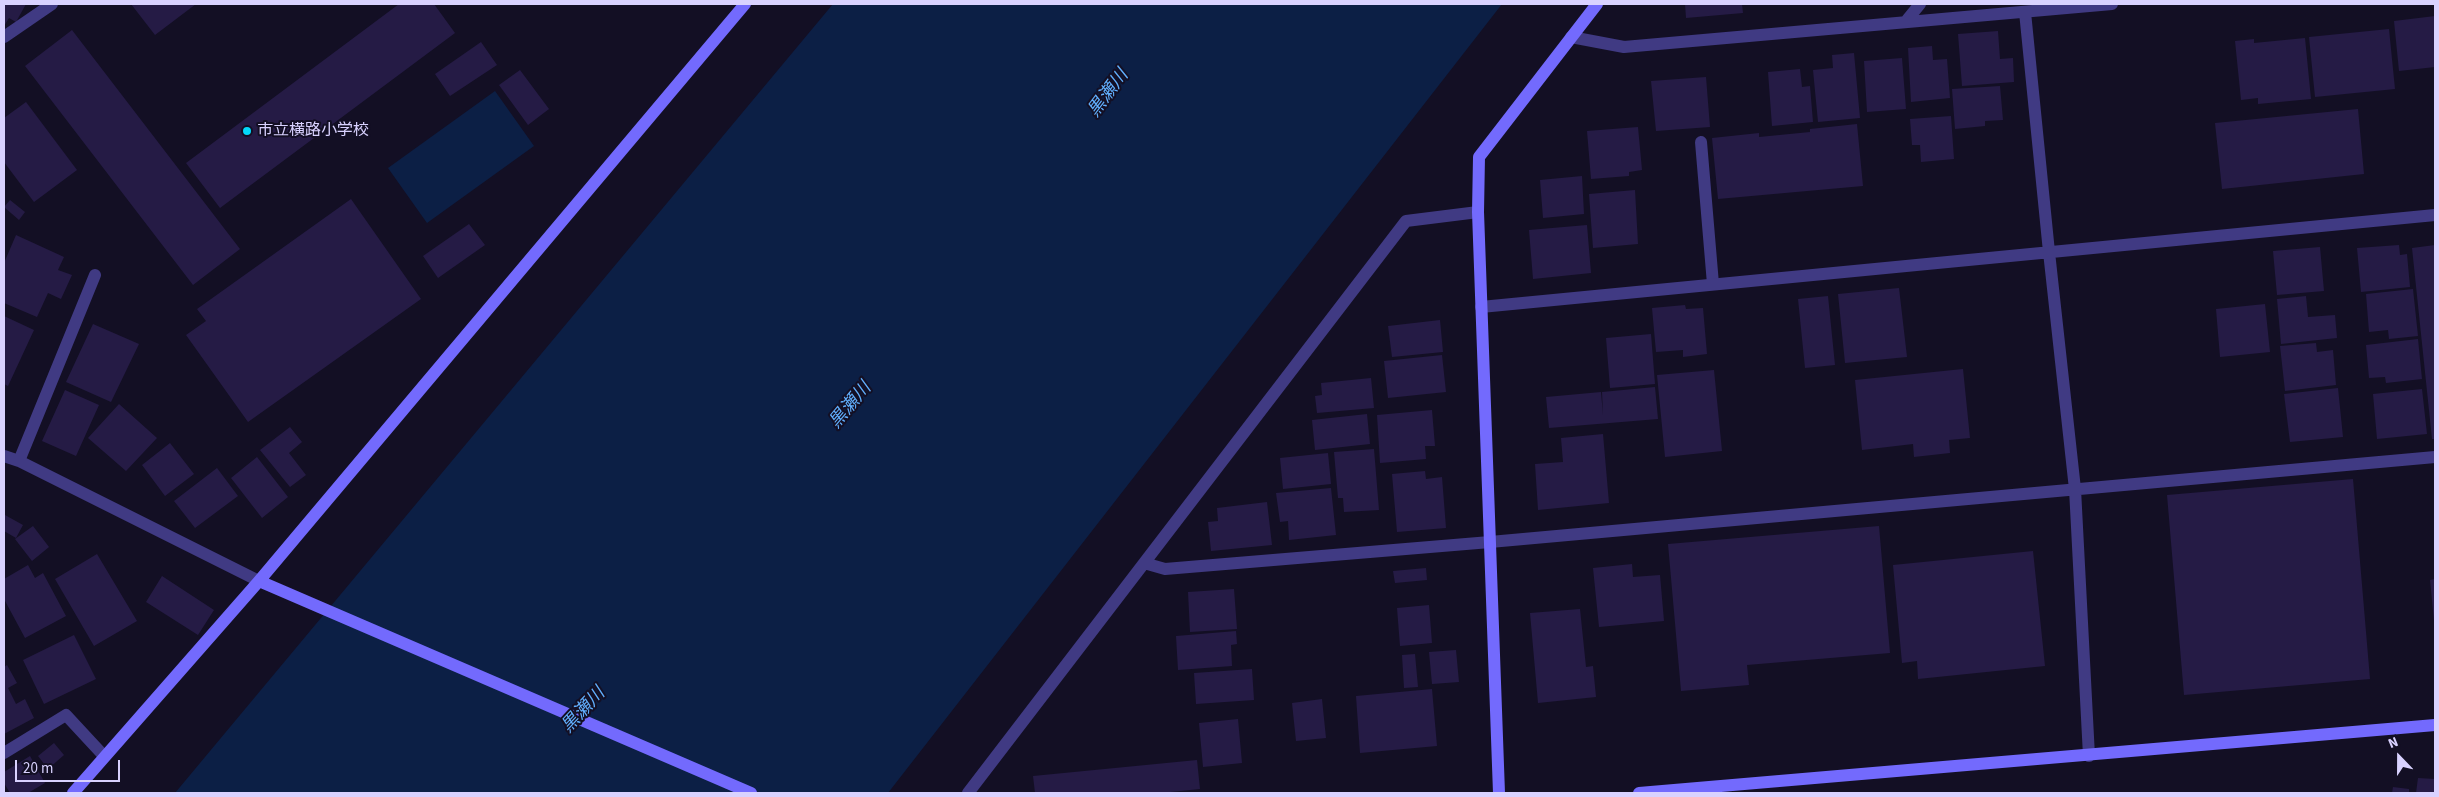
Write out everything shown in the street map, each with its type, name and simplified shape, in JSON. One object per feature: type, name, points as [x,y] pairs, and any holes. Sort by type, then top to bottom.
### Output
[{"type":"street","points":[[4,37],[52,4]]},
{"type":"street","points":[[72,793],[259,581],[745,4]]},
{"type":"street","points":[[1499,793],[1478,212],[1479,157],[1597,4]]},
{"type":"street","points":[[1907,20],[1920,4]]},
{"type":"street","points":[[1571,37],[1624,47],[1907,20],[2112,4]]},
{"type":"street","points":[[2026,12],[2049,252],[2075,489],[2088,756]]},
{"type":"street","points":[[1700,142],[1713,284]]},
{"type":"street","points":[[968,793],[1406,221],[1478,212]]},
{"type":"street","points":[[1481,307],[2435,215]]},
{"type":"street","points":[[19,462],[95,275]]},
{"type":"street","points":[[4,456],[259,581],[751,793]]},
{"type":"street","points":[[1144,563],[1165,569],[1490,542],[2435,456]]},
{"type":"street","points":[[4,753],[66,715],[104,756]]},
{"type":"street","points":[[1639,793],[2435,725]]},
{"type":"water","name":"黒瀬川","points":[[833,4],[1502,4],[888,793],[175,793]]},
{"type":"water","points":[[495,91],[534,146],[427,223],[388,168]]},
{"type":"building","points":[[4,4],[26,4],[16,22],[9,18],[4,26]]},
{"type":"building","points":[[131,4],[196,4],[155,35]]},
{"type":"building","points":[[399,4],[434,4],[455,33],[220,208],[186,163]]},
{"type":"building","points":[[1685,4],[1742,4],[1743,13],[1686,18]]},
{"type":"building","points":[[2435,16],[2435,67],[2399,71],[2394,21]]},
{"type":"building","points":[[2389,29],[2395,89],[2315,97],[2309,37]]},
{"type":"building","points":[[72,30],[240,249],[193,285],[25,66]]},
{"type":"building","points":[[1998,31],[2000,59],[2013,58],[2014,82],[1962,86],[1958,34]]},
{"type":"building","points":[[2305,38],[2311,99],[2258,104],[2258,98],[2241,100],[2235,41],[2254,39],[2254,43]]},
{"type":"building","points":[[481,42],[497,65],[450,96],[435,74]]},
{"type":"building","points":[[1932,46],[1933,60],[1947,59],[1950,98],[1911,102],[1908,48]]},
{"type":"building","points":[[1854,53],[1860,118],[1818,122],[1813,70],[1833,68],[1832,55]]},
{"type":"building","points":[[1902,58],[1906,109],[1867,112],[1864,61]]},
{"type":"building","points":[[1800,69],[1802,87],[1810,86],[1813,122],[1772,126],[1768,72]]},
{"type":"building","points":[[520,70],[549,109],[528,125],[499,85]]},
{"type":"building","points":[[1706,77],[1710,127],[1656,131],[1651,81]]},
{"type":"building","points":[[2000,86],[2003,120],[1985,121],[1985,126],[1955,129],[1952,89]]},
{"type":"building","points":[[26,102],[77,170],[34,202],[4,162],[4,118]]},
{"type":"building","points":[[2358,109],[2364,174],[2222,189],[2215,123]]},
{"type":"building","points":[[1951,116],[1954,159],[1921,162],[1920,145],[1912,145],[1910,119]]},
{"type":"building","points":[[1857,124],[1863,186],[1718,199],[1712,138],[1759,133],[1759,137],[1810,132],[1810,129]]},
{"type":"building","points":[[1638,127],[1642,170],[1629,172],[1629,176],[1591,179],[1587,131]]},
{"type":"building","points":[[1582,176],[1584,214],[1543,218],[1540,180]]},
{"type":"building","points":[[1635,190],[1638,244],[1593,248],[1589,194]]},
{"type":"building","points":[[351,199],[421,299],[248,422],[186,335],[206,321],[197,309]]},
{"type":"building","points":[[10,200],[25,212],[19,220],[4,207]]},
{"type":"building","points":[[469,224],[485,245],[438,278],[423,256]]},
{"type":"building","points":[[1587,225],[1591,273],[1533,279],[1529,230]]},
{"type":"building","points":[[16,235],[64,257],[58,270],[72,275],[61,299],[48,293],[37,317],[4,303],[4,263]]},
{"type":"building","points":[[2399,245],[2400,255],[2407,254],[2410,287],[2361,292],[2357,248]]},
{"type":"building","points":[[2435,245],[2435,439],[2432,439],[2412,248]]},
{"type":"building","points":[[2320,247],[2324,291],[2277,295],[2273,251]]},
{"type":"building","points":[[1899,288],[1907,357],[1845,363],[1838,294]]},
{"type":"building","points":[[2413,289],[2418,336],[2389,339],[2388,330],[2369,332],[2366,294]]},
{"type":"building","points":[[1828,296],[1835,365],[1805,368],[1798,299]]},
{"type":"building","points":[[2306,296],[2308,317],[2335,315],[2337,338],[2281,344],[2277,299]]},
{"type":"building","points":[[2265,304],[2270,352],[2220,357],[2216,309]]},
{"type":"building","points":[[1685,305],[1686,309],[1703,308],[1707,354],[1683,357],[1683,350],[1656,352],[1652,308]]},
{"type":"building","points":[[4,316],[34,330],[8,386],[4,384]]},
{"type":"building","points":[[1440,320],[1443,352],[1392,357],[1388,326]]},
{"type":"building","points":[[93,324],[139,344],[111,402],[66,382]]},
{"type":"building","points":[[1651,334],[1655,384],[1610,388],[1606,338]]},
{"type":"building","points":[[2418,339],[2422,379],[2386,383],[2385,377],[2369,378],[2366,345]]},
{"type":"building","points":[[2316,343],[2317,352],[2333,350],[2336,385],[2285,391],[2280,346]]},
{"type":"building","points":[[1442,355],[1446,392],[1388,398],[1384,361]]},
{"type":"building","points":[[1963,369],[1970,438],[1949,440],[1950,453],[1914,457],[1913,444],[1862,450],[1855,380]]},
{"type":"building","points":[[1714,370],[1722,451],[1665,457],[1657,375]]},
{"type":"building","points":[[1371,378],[1374,408],[1317,413],[1315,396],[1322,395],[1321,383]]},
{"type":"building","points":[[1655,387],[1658,419],[1549,428],[1546,397],[1601,392],[1603,415],[1602,392]]},
{"type":"building","points":[[2338,388],[2343,437],[2290,442],[2284,394]]},
{"type":"building","points":[[2422,389],[2427,434],[2377,439],[2373,394]]},
{"type":"building","points":[[65,390],[99,405],[76,456],[42,441]]},
{"type":"building","points":[[119,404],[157,438],[126,471],[88,438]]},
{"type":"building","points":[[1432,410],[1435,446],[1425,446],[1426,459],[1380,463],[1377,415]]},
{"type":"building","points":[[1367,414],[1370,444],[1315,450],[1312,420]]},
{"type":"building","points":[[290,427],[302,442],[289,453],[306,475],[290,487],[260,450]]},
{"type":"building","points":[[1603,434],[1609,503],[1538,510],[1535,464],[1563,462],[1561,438]]},
{"type":"building","points":[[170,443],[194,474],[165,496],[142,465]]},
{"type":"building","points":[[1374,449],[1379,510],[1344,512],[1343,498],[1338,498],[1334,452]]},
{"type":"building","points":[[1328,453],[1331,484],[1283,489],[1280,458]]},
{"type":"building","points":[[257,457],[288,497],[262,518],[231,478]]},
{"type":"building","points":[[217,468],[238,496],[195,528],[174,501]]},
{"type":"building","points":[[1425,471],[1426,479],[1442,477],[1446,528],[1397,532],[1392,474]]},
{"type":"building","points":[[2353,479],[2370,679],[2184,695],[2167,495]]},
{"type":"building","points":[[1331,488],[1336,535],[1289,540],[1288,521],[1280,522],[1276,493]]},
{"type":"building","points":[[1267,502],[1272,545],[1211,551],[1208,522],[1218,521],[1217,508]]},
{"type":"building","points":[[5,515],[23,525],[16,538],[4,531]]},
{"type":"building","points":[[33,526],[49,547],[32,561],[15,539]]},
{"type":"building","points":[[1879,526],[1890,653],[1747,665],[1749,685],[1681,691],[1668,544]]},
{"type":"building","points":[[2033,551],[2045,666],[1918,679],[1917,661],[1902,663],[1893,565]]},
{"type":"building","points":[[97,554],[137,621],[94,646],[55,579]]},
{"type":"building","points":[[1632,564],[1633,577],[1660,575],[1664,621],[1599,627],[1593,568]]},
{"type":"building","points":[[28,565],[35,578],[43,573],[66,616],[25,638],[4,599],[4,579]]},
{"type":"building","points":[[1426,568],[1427,580],[1395,583],[1393,571]]},
{"type":"building","points":[[162,576],[214,610],[198,635],[146,602]]},
{"type":"building","points":[[2435,579],[2435,621],[2434,621],[2430,580]]},
{"type":"building","points":[[1234,589],[1237,629],[1190,632],[1188,592]]},
{"type":"building","points":[[1429,605],[1432,643],[1400,646],[1397,608]]},
{"type":"building","points":[[1580,609],[1586,667],[1593,666],[1596,697],[1538,703],[1530,613]]},
{"type":"building","points":[[1236,631],[1237,644],[1231,645],[1232,666],[1178,670],[1176,636]]},
{"type":"building","points":[[74,635],[96,679],[44,704],[23,660]]},
{"type":"building","points":[[1456,650],[1459,682],[1432,684],[1429,652]]},
{"type":"building","points":[[1415,654],[1418,687],[1404,688],[1402,655]]},
{"type":"building","points":[[7,665],[17,683],[8,688],[16,704],[25,699],[34,718],[4,734],[4,667]]},
{"type":"building","points":[[1252,669],[1254,700],[1196,704],[1194,673]]},
{"type":"building","points":[[1432,689],[1437,746],[1360,753],[1356,696]]},
{"type":"building","points":[[1322,699],[1326,738],[1296,741],[1292,703]]},
{"type":"building","points":[[1238,719],[1242,763],[1203,767],[1199,723]]},
{"type":"building","points":[[54,743],[64,755],[48,769],[38,756]]},
{"type":"building","points":[[30,756],[45,783],[28,793],[10,793],[4,783],[4,772]]},
{"type":"building","points":[[1197,760],[1200,789],[1161,793],[1035,793],[1033,776]]},
{"type":"building","points":[[2418,778],[2435,779],[2435,793],[2416,793]]},
{"type":"building","points":[[2393,787],[2409,789],[2409,793],[2392,793]]},
{"type":"place","name":"市立横路小学校","points":[[247,131]]}]
